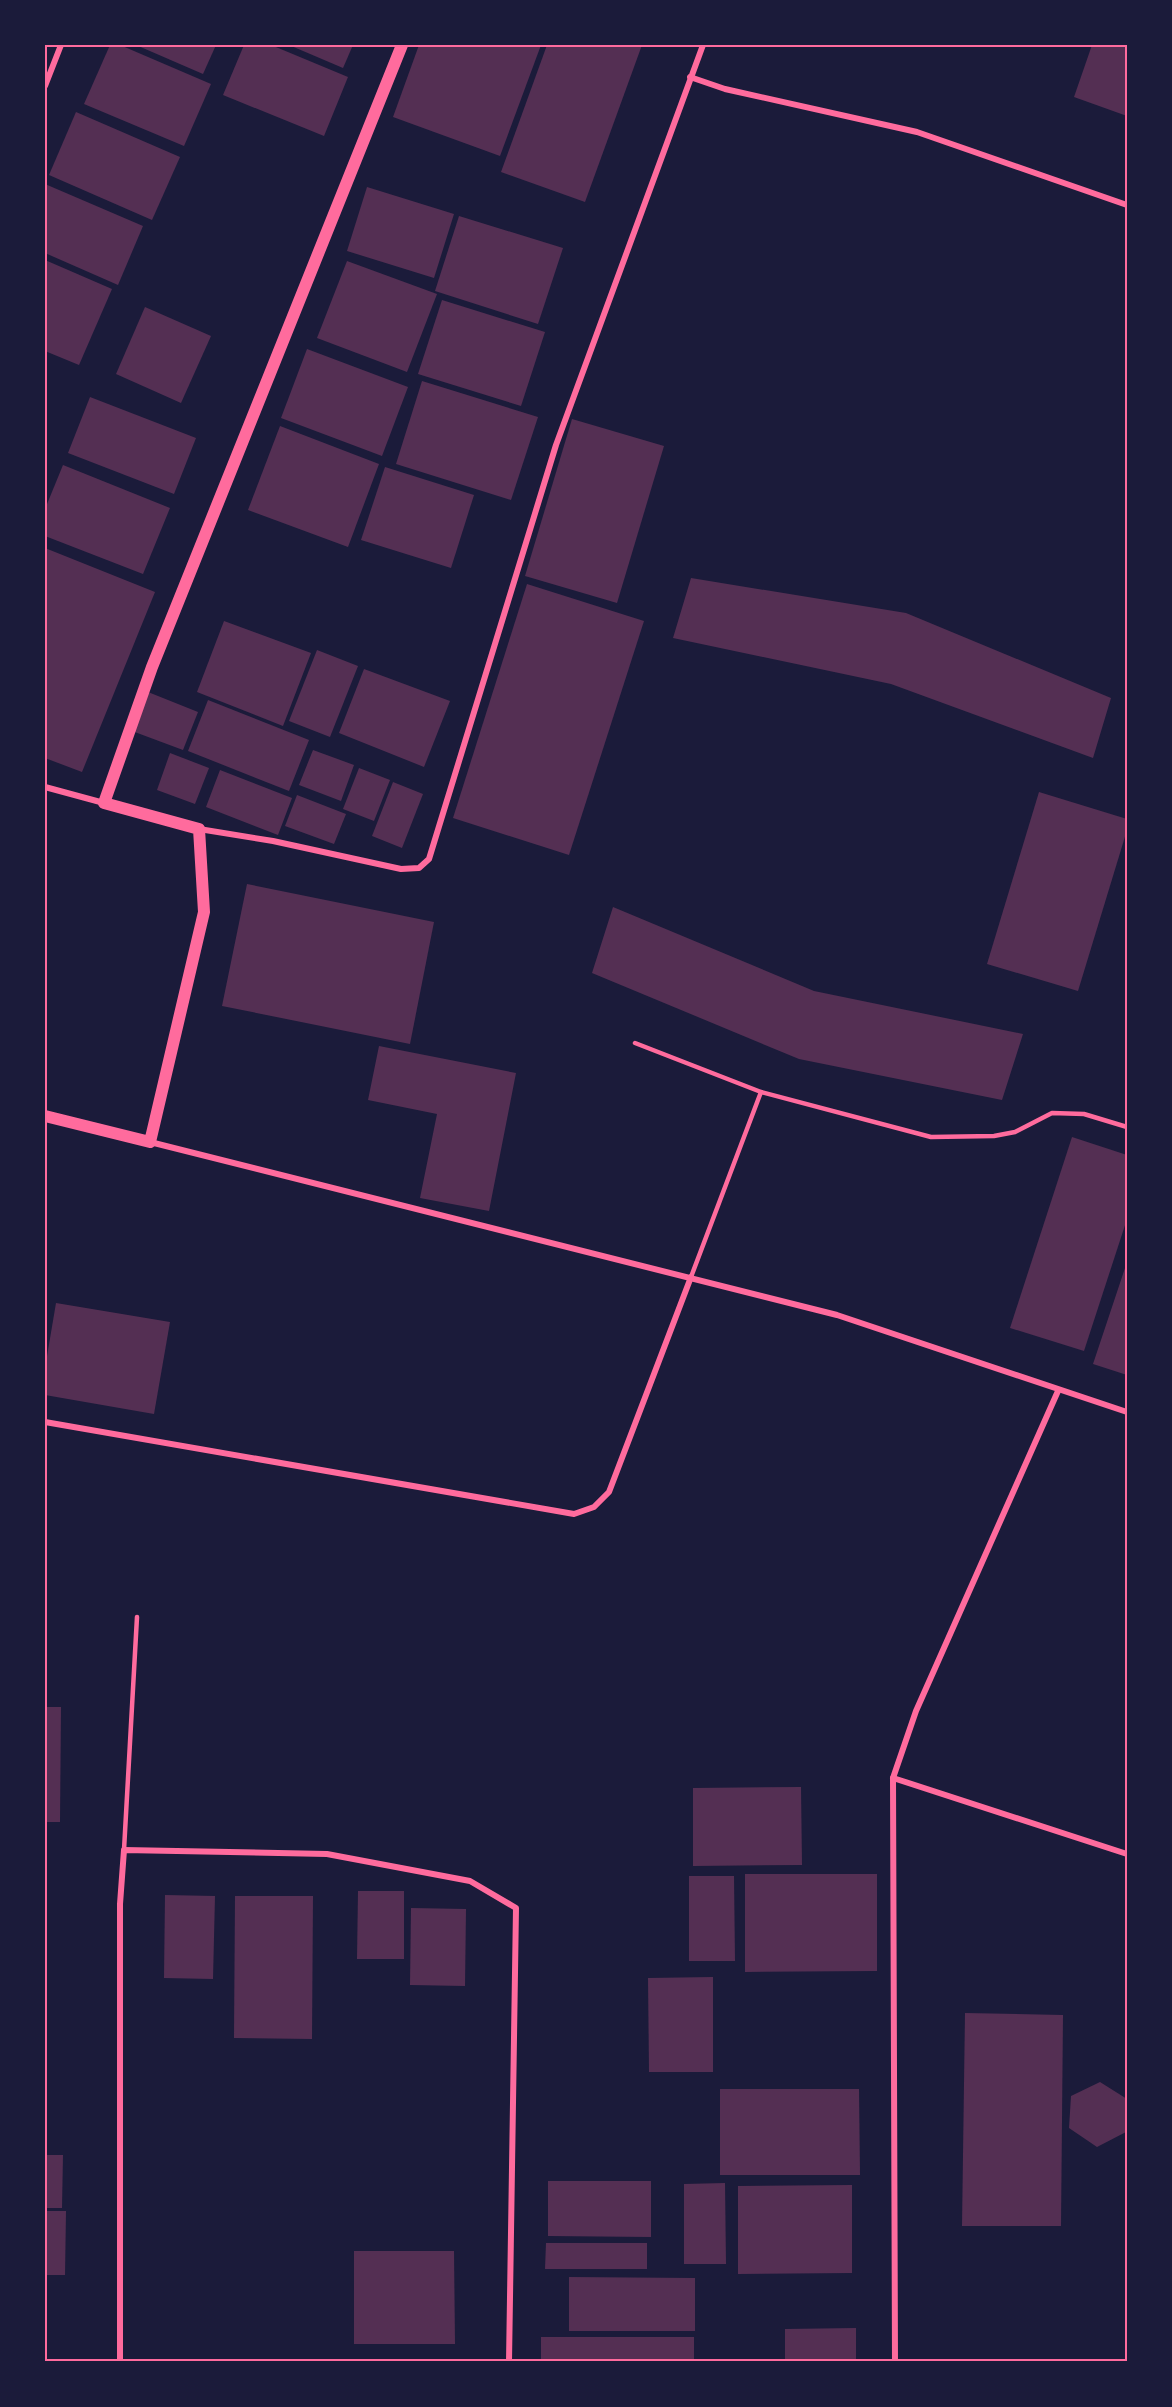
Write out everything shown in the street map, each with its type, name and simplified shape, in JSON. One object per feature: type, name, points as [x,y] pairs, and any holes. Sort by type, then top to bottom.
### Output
[{"type":"main road","points":[[45,1116],[150,1142],[204,912],[199,829],[104,803],[157,656],[402,45]]},
{"type":"street","points":[[45,86],[61,45]]},
{"type":"street","points":[[199,829],[273,841],[402,869],[420,868],[429,859],[556,445],[703,45]]},
{"type":"street","points":[[690,77],[725,89],[917,132],[1127,204]]},
{"type":"street","points":[[45,787],[104,803]]},
{"type":"street","points":[[150,1142],[691,1276],[837,1315],[1058,1391],[1127,1412]]},
{"type":"street","points":[[45,1422],[574,1514],[594,1507],[609,1492],[691,1276]]},
{"type":"street","points":[[895,2362],[893,1778],[916,1711],[1058,1391]]},
{"type":"street","points":[[893,1778],[1127,1854]]},
{"type":"street","points":[[120,2362],[120,1904],[124,1850],[327,1854],[470,1881],[516,1908],[509,2362]]},
{"type":"lane","points":[[635,1043],[761,1092],[931,1137],[994,1136],[1015,1132],[1052,1113],[1083,1114],[1127,1127]]},
{"type":"lane","points":[[691,1276],[761,1092]]},
{"type":"lane","points":[[124,1850],[136,1617]]},
{"type":"building","points":[[110,45],[120,45],[211,84],[184,146],[84,104]]},
{"type":"building","points":[[136,45],[216,45],[203,74]]},
{"type":"building","points":[[244,45],[271,45],[348,77],[324,136],[223,95]]},
{"type":"building","points":[[289,45],[353,45],[343,68]]},
{"type":"building","points":[[419,45],[541,45],[500,156],[393,117]]},
{"type":"building","points":[[547,45],[642,45],[585,202],[501,172]]},
{"type":"building","points":[[1092,45],[1127,45],[1127,116],[1074,97]]},
{"type":"building","points":[[76,112],[180,157],[152,220],[49,175]]},
{"type":"building","points":[[45,184],[143,226],[118,285],[45,253]]},
{"type":"building","points":[[367,187],[454,214],[434,278],[347,251]]},
{"type":"building","points":[[459,216],[563,248],[538,324],[435,291]]},
{"type":"building","points":[[45,260],[112,289],[79,365],[45,351]]},
{"type":"building","points":[[347,261],[437,294],[407,372],[317,338]]},
{"type":"building","points":[[442,300],[545,332],[521,406],[418,374]]},
{"type":"building","points":[[145,307],[211,336],[181,403],[116,374]]},
{"type":"building","points":[[307,349],[408,387],[382,456],[281,418]]},
{"type":"building","points":[[422,381],[538,417],[511,500],[396,464]]},
{"type":"building","points":[[90,397],[196,438],[174,494],[68,453]]},
{"type":"building","points":[[572,419],[664,446],[617,603],[525,576]]},
{"type":"building","points":[[280,426],[379,464],[348,547],[248,510]]},
{"type":"building","points":[[63,465],[170,508],[143,574],[45,536],[45,509]]},
{"type":"building","points":[[385,467],[474,495],[451,568],[361,540]]},
{"type":"building","points":[[45,548],[155,592],[82,772],[45,758]]},
{"type":"building","points":[[691,578],[906,613],[1111,698],[1093,758],[891,684],[673,638]]},
{"type":"building","points":[[527,584],[644,621],[569,855],[453,818]]},
{"type":"building","points":[[224,621],[311,653],[283,726],[197,692]]},
{"type":"building","points":[[317,650],[358,666],[330,737],[289,721]]},
{"type":"building","points":[[364,669],[450,701],[424,767],[339,733]]},
{"type":"building","points":[[148,692],[198,712],[183,750],[132,731]]},
{"type":"building","points":[[208,700],[309,740],[289,791],[188,751]]},
{"type":"building","points":[[313,750],[354,765],[341,801],[299,785]]},
{"type":"building","points":[[170,753],[209,768],[195,804],[157,790]]},
{"type":"building","points":[[359,768],[390,780],[374,821],[343,809]]},
{"type":"building","points":[[220,770],[292,798],[278,835],[206,807]]},
{"type":"building","points":[[393,782],[423,794],[402,848],[372,836]]},
{"type":"building","points":[[1039,792],[1127,819],[1127,830],[1078,991],[987,964]]},
{"type":"building","points":[[297,795],[346,814],[334,844],[285,826]]},
{"type":"building","points":[[247,884],[434,922],[410,1044],[222,1006]]},
{"type":"building","points":[[613,907],[814,991],[1023,1034],[1002,1100],[799,1059],[592,973]]},
{"type":"building","points":[[379,1046],[516,1073],[489,1211],[420,1198],[437,1114],[368,1100]]},
{"type":"building","points":[[1072,1137],[1127,1155],[1127,1219],[1084,1351],[1010,1328]]},
{"type":"building","points":[[1127,1262],[1127,1375],[1093,1364]]},
{"type":"building","points":[[56,1303],[170,1322],[154,1414],[45,1395],[45,1368]]},
{"type":"building","points":[[45,1707],[61,1707],[60,1822],[45,1822]]},
{"type":"building","points":[[801,1787],[802,1865],[693,1866],[693,1788]]},
{"type":"building","points":[[745,1874],[877,1874],[877,1971],[745,1972]]},
{"type":"building","points":[[689,1876],[734,1876],[735,1961],[689,1961]]},
{"type":"building","points":[[358,1891],[404,1891],[404,1959],[357,1959]]},
{"type":"building","points":[[165,1895],[215,1896],[213,1979],[164,1978]]},
{"type":"building","points":[[235,1896],[313,1896],[312,2039],[234,2038]]},
{"type":"building","points":[[411,1908],[466,1909],[465,1986],[410,1985]]},
{"type":"building","points":[[713,1977],[713,2072],[649,2072],[648,1978]]},
{"type":"building","points":[[965,2013],[1063,2015],[1061,2226],[962,2226]]},
{"type":"building","points":[[1100,2082],[1127,2099],[1126,2132],[1097,2147],[1069,2128],[1071,2096]]},
{"type":"building","points":[[720,2089],[859,2089],[860,2175],[720,2175]]},
{"type":"building","points":[[45,2155],[63,2155],[62,2208],[45,2208]]},
{"type":"building","points":[[548,2181],[651,2181],[651,2237],[548,2236]]},
{"type":"building","points":[[725,2183],[726,2264],[684,2264],[684,2184]]},
{"type":"building","points":[[852,2185],[852,2273],[738,2274],[738,2186]]},
{"type":"building","points":[[45,2211],[66,2211],[65,2275],[45,2275]]},
{"type":"building","points":[[546,2243],[647,2243],[647,2269],[545,2269]]},
{"type":"building","points":[[354,2251],[454,2251],[455,2344],[354,2344]]},
{"type":"building","points":[[569,2277],[695,2278],[695,2331],[569,2331]]},
{"type":"building","points":[[856,2328],[856,2362],[785,2362],[785,2329]]},
{"type":"building","points":[[541,2337],[694,2337],[694,2362],[541,2362]]}]
